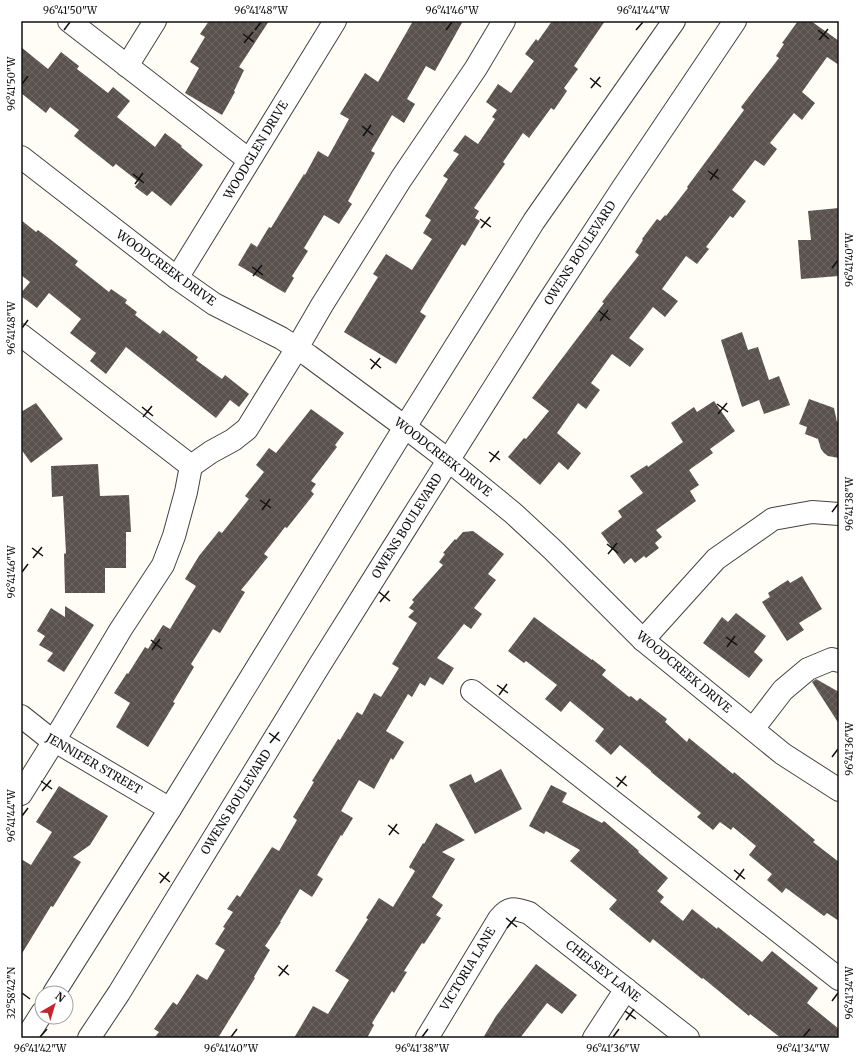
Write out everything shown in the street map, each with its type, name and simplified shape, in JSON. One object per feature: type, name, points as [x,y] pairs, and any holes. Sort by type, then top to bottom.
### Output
[{"type":"street","points":[[69,21],[249,160]]},
{"type":"street","points":[[127,66],[155,21]]},
{"type":"street","name":"WOODGLEN DRIVE","points":[[177,278],[335,21]]},
{"type":"street","points":[[21,794],[121,629],[163,565],[174,536],[186,492],[191,466],[211,452],[233,440],[247,429],[322,305],[401,180],[476,68],[504,21]]},
{"type":"street","points":[[59,985],[534,221],[674,21]]},
{"type":"street","name":"OWENS BOULEVARD","points":[[89,1038],[119,993],[319,666],[545,307],[735,21]]},
{"type":"street","name":"WOODCREEK DRIVE","points":[[21,157],[177,278],[214,304],[281,338],[297,348],[448,460],[513,514],[553,550],[643,640],[783,754],[839,790]]},
{"type":"street","points":[[21,335],[191,466]]},
{"type":"street","points":[[643,640],[716,559],[773,519],[812,512],[839,514]]},
{"type":"street","points":[[753,730],[782,690],[808,668],[832,659],[839,661]]},
{"type":"street","points":[[472,691],[839,979]]},
{"type":"street","name":"JENNIFER STREET","points":[[21,716],[45,736],[170,808]]},
{"type":"street","name":"CHELSEY LANE","points":[[516,909],[529,913],[688,1038]]},
{"type":"street","name":"VICTORIA LANE","points":[[427,1038],[499,919],[505,912],[516,909]]},
{"type":"street","points":[[594,1038],[626,989]]},
{"type":"street","points":[[26,1038],[34,1025]]},
{"type":"building","points":[[209,21],[269,21],[239,67],[244,70],[234,91],[235,92],[222,115],[185,93],[199,68],[190,62],[205,37],[200,34]]},
{"type":"building","points":[[413,21],[463,21],[435,71],[426,66],[407,99],[415,104],[404,123],[392,115],[371,151],[375,153],[348,201],[352,204],[339,224],[324,215],[304,248],[308,251],[292,276],[294,278],[285,293],[238,265],[251,243],[257,247],[269,227],[271,228],[304,174],[305,175],[318,151],[328,157],[349,119],[340,114],[365,73],[378,82]]},
{"type":"building","points":[[552,21],[605,21],[574,66],[578,69],[564,88],[567,91],[554,110],[551,108],[529,138],[523,133],[503,162],[505,164],[474,208],[479,211],[475,218],[480,221],[465,246],[462,244],[420,312],[426,316],[396,364],[344,332],[378,277],[373,274],[386,254],[412,270],[432,239],[423,233],[431,220],[425,216],[448,179],[443,176],[459,154],[453,151],[465,135],[478,144],[495,119],[492,117],[497,110],[486,102],[498,84],[511,93],[534,61],[525,54],[536,39],[538,41]]},
{"type":"building","points":[[798,21],[811,21],[839,41],[839,65],[827,57],[802,92],[815,103],[802,120],[794,113],[770,143],[777,149],[764,166],[755,160],[732,190],[746,201],[733,218],[730,216],[706,247],[709,249],[697,264],[686,256],[662,289],[678,301],[665,317],[653,307],[629,338],[644,349],[630,367],[612,354],[591,383],[600,390],[586,409],[578,403],[557,433],[581,453],[568,470],[559,462],[540,485],[508,457],[524,438],[526,439],[549,411],[532,398],[604,303],[602,302],[639,255],[635,252],[643,240],[642,239],[657,219],[660,221],[665,215],[666,216],[744,110],[741,107],[779,58],[776,56],[784,44],[782,43]]},
{"type":"building","points":[[21,47],[48,69],[61,52],[79,66],[77,69],[108,93],[113,87],[130,101],[117,117],[155,147],[165,133],[203,165],[171,206],[152,191],[147,196],[135,187],[139,182],[116,164],[113,167],[74,136],[79,130],[50,107],[46,113],[21,93]]},
{"type":"building","points":[[839,208],[839,276],[801,279],[798,240],[811,240],[808,211]]},
{"type":"building","points":[[21,220],[36,232],[38,230],[78,261],[75,265],[109,292],[111,289],[127,300],[125,303],[137,312],[135,315],[160,334],[163,330],[198,357],[196,360],[222,379],[225,375],[249,394],[239,407],[230,400],[216,418],[126,347],[106,374],[90,361],[96,353],[70,333],[81,319],[49,293],[37,308],[21,296],[21,293],[30,282],[21,275]]},
{"type":"building","points":[[742,332],[748,350],[758,347],[769,380],[779,376],[790,405],[764,414],[759,400],[742,407],[721,340]]},
{"type":"building","points":[[809,399],[834,408],[837,422],[839,421],[839,458],[828,456],[824,453],[818,439],[805,434],[807,427],[799,424]]},
{"type":"building","points":[[714,401],[735,431],[710,449],[713,453],[689,470],[699,485],[690,491],[696,501],[656,530],[662,537],[655,543],[659,548],[646,558],[644,556],[635,563],[631,558],[624,564],[601,533],[622,517],[618,511],[643,493],[630,476],[647,465],[648,467],[683,442],[671,423],[694,407],[697,412]]},
{"type":"building","points":[[36,403],[63,439],[31,463],[21,449],[21,412]]},
{"type":"building","points":[[311,409],[344,433],[335,445],[337,447],[311,481],[316,484],[311,491],[314,494],[264,554],[268,557],[241,590],[245,592],[220,633],[213,629],[191,664],[194,667],[173,702],[175,703],[148,747],[116,727],[130,703],[114,693],[145,647],[148,649],[163,625],[170,629],[196,586],[185,579],[199,556],[219,531],[222,533],[249,499],[245,496],[264,472],[256,465],[269,448],[276,453]]},
{"type":"building","points":[[98,464],[100,496],[129,495],[131,532],[126,532],[126,568],[105,568],[105,593],[65,593],[64,554],[66,553],[63,496],[52,497],[51,466]]},
{"type":"building","points":[[473,531],[504,554],[488,574],[496,580],[474,608],[482,614],[471,629],[464,624],[437,658],[454,668],[443,685],[430,677],[425,686],[420,683],[412,697],[408,694],[386,731],[404,742],[393,760],[391,758],[374,789],[359,780],[341,811],[353,818],[317,875],[323,879],[312,897],[300,889],[265,946],[270,950],[254,977],[255,978],[218,1038],[154,1038],[159,1032],[154,1029],[173,1002],[177,1005],[197,974],[207,980],[225,950],[215,944],[225,928],[223,927],[233,912],[227,909],[237,895],[240,897],[272,847],[279,851],[297,820],[293,817],[314,782],[312,781],[338,739],[340,740],[357,712],[362,715],[374,693],[381,697],[399,668],[392,664],[417,623],[408,617],[414,611],[409,608],[414,602],[412,600],[443,565],[439,562],[445,554],[443,553],[455,539],[456,540],[463,532]]},
{"type":"building","points":[[802,576],[822,609],[799,623],[804,630],[787,641],[762,602],[770,597],[768,593],[788,580],[790,583]]},
{"type":"building","points":[[65,606],[94,625],[64,672],[47,661],[53,653],[39,645],[45,636],[37,631],[51,608],[65,617]]},
{"type":"building","points":[[736,613],[766,636],[754,652],[763,660],[749,678],[703,643],[722,617],[728,622]]},
{"type":"building","points":[[534,617],[606,670],[602,675],[629,697],[631,696],[637,701],[640,698],[667,719],[665,722],[687,742],[689,738],[733,774],[734,772],[815,840],[813,842],[839,862],[839,921],[827,913],[824,916],[786,888],[782,893],[767,880],[772,874],[749,855],[756,846],[733,827],[731,830],[720,822],[713,830],[697,817],[701,813],[620,745],[611,755],[595,741],[604,729],[570,701],[561,712],[545,699],[557,685],[526,661],[524,663],[508,651]]},
{"type":"building","points":[[816,679],[839,692],[839,724],[812,682]]},
{"type":"building","points":[[501,769],[522,809],[475,834],[449,785],[471,774],[475,783]]},
{"type":"building","points":[[551,785],[567,793],[562,802],[602,823],[604,821],[668,878],[657,891],[664,897],[660,902],[683,921],[692,909],[717,929],[718,927],[762,962],[772,951],[818,988],[807,1003],[839,1029],[839,1038],[781,1038],[750,1014],[749,1016],[653,939],[650,943],[609,909],[617,900],[570,861],[580,850],[546,831],[544,834],[529,826]]},
{"type":"building","points":[[59,786],[108,816],[90,845],[73,857],[81,862],[53,907],[51,906],[21,955],[21,859],[31,865],[52,832],[36,822]]},
{"type":"building","points":[[436,823],[465,840],[442,852],[455,859],[432,897],[443,905],[436,915],[441,918],[424,944],[422,943],[404,971],[407,972],[394,993],[392,991],[372,1023],[374,1025],[367,1038],[294,1038],[313,1006],[328,1014],[349,980],[335,971],[368,919],[366,918],[379,898],[393,907],[415,871],[409,867]]},
{"type":"building","points":[[536,964],[577,995],[562,1014],[547,1003],[520,1038],[483,1038],[496,1016]]}]
